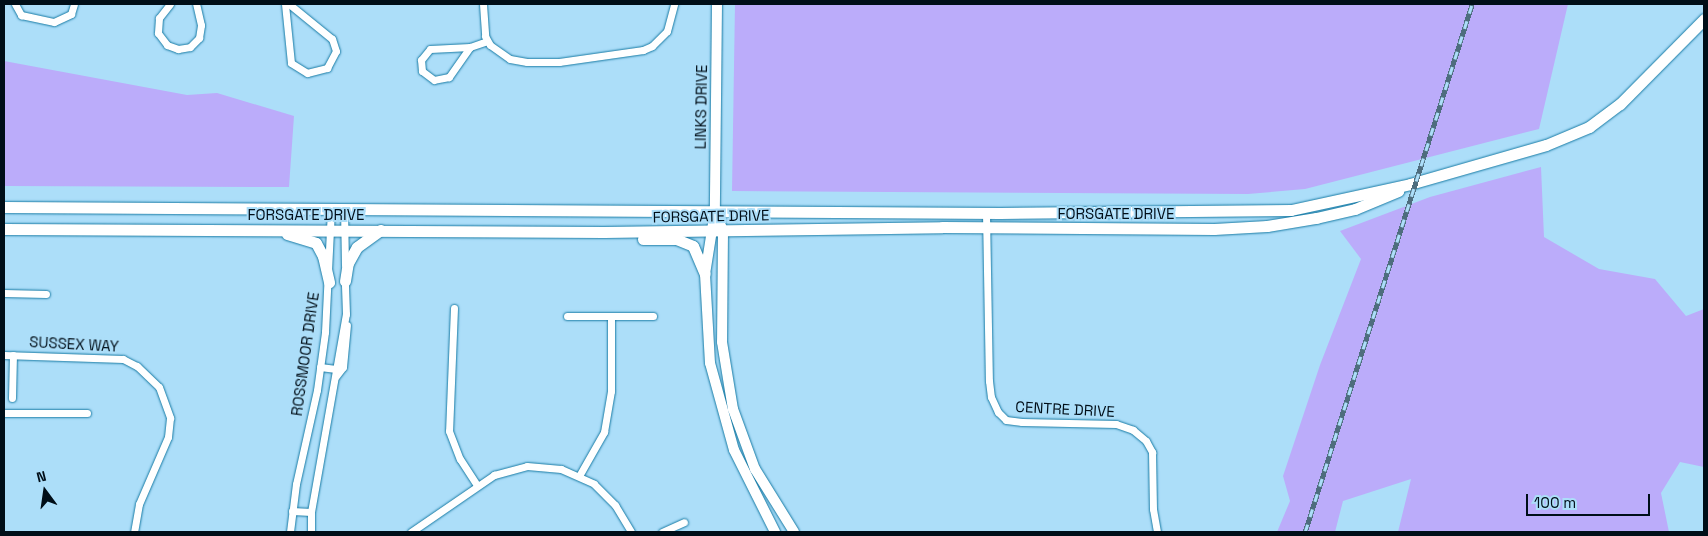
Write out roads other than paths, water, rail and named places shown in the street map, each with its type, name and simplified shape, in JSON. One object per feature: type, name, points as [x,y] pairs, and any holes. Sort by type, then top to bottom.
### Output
[{"type":"main road","name":"LINKS DRIVE","points":[[715,211],[717,4]]},
{"type":"main road","name":"FORSGATE DRIVE","points":[[4,207],[986,213],[1265,212],[1291,210],[1410,184],[1546,145],[1589,127],[1620,104],[1704,19]]},
{"type":"main road","name":"FORSGATE DRIVE","points":[[4,229],[604,232],[987,228],[1214,229],[1267,226],[1355,208],[1410,184]]},
{"type":"main road","points":[[715,211],[710,230],[705,274],[710,363],[717,396],[744,474],[776,532]]},
{"type":"main road","points":[[715,211],[723,231],[722,342],[733,409],[754,469],[794,532]]},
{"type":"main road","points":[[263,230],[316,243],[323,256],[329,282]]},
{"type":"main road","points":[[345,281],[348,263],[357,247],[380,230]]},
{"type":"main road","points":[[604,232],[638,239],[686,242],[698,252],[705,274]]},
{"type":"street","points":[[15,4],[22,15],[54,22],[70,14],[74,4]]},
{"type":"street","points":[[170,4],[159,18],[158,33],[167,45],[178,49],[190,47],[199,38],[201,26],[196,4]]},
{"type":"street","points":[[285,4],[291,62],[295,68],[307,73],[327,68],[336,51],[332,39],[290,4]]},
{"type":"street","points":[[483,4],[487,41],[494,49],[510,59],[527,62],[559,62],[643,50],[652,46],[668,31],[674,4]]},
{"type":"street","points":[[470,47],[453,74],[444,79],[429,79],[422,71],[421,60],[430,49],[470,47],[487,41]]},
{"type":"street","name":"ROSSMOOR DRIVE","points":[[290,532],[292,511],[320,367],[329,282],[332,230],[331,208]]},
{"type":"street","name":"ROSSMOOR DRIVE","points":[[311,532],[311,512],[346,314],[344,208]]},
{"type":"street","name":"CENTRE DRIVE","points":[[986,213],[989,381],[998,412],[1006,420],[1116,424],[1133,430],[1146,441],[1152,452],[1153,509],[1157,532]]},
{"type":"street","points":[[4,293],[46,294]]},
{"type":"street","points":[[454,308],[449,431],[460,459],[477,485]]},
{"type":"street","points":[[567,316],[653,316]]},
{"type":"street","points":[[579,476],[604,432],[610,391],[611,317]]},
{"type":"street","name":"SUSSEX WAY","points":[[4,355],[123,359],[137,366],[159,387],[169,413],[168,437],[139,504],[134,532]]},
{"type":"street","points":[[12,398],[13,356]]},
{"type":"street","points":[[320,367],[336,372]]},
{"type":"street","points":[[4,413],[87,413]]},
{"type":"street","points":[[411,532],[494,475],[527,466],[561,469],[579,476],[605,493],[626,519],[631,532]]},
{"type":"street","points":[[292,511],[311,512]]},
{"type":"street","points":[[662,532],[684,522]]},
{"type":"railway","points":[[1305,532],[1472,4]]}]
